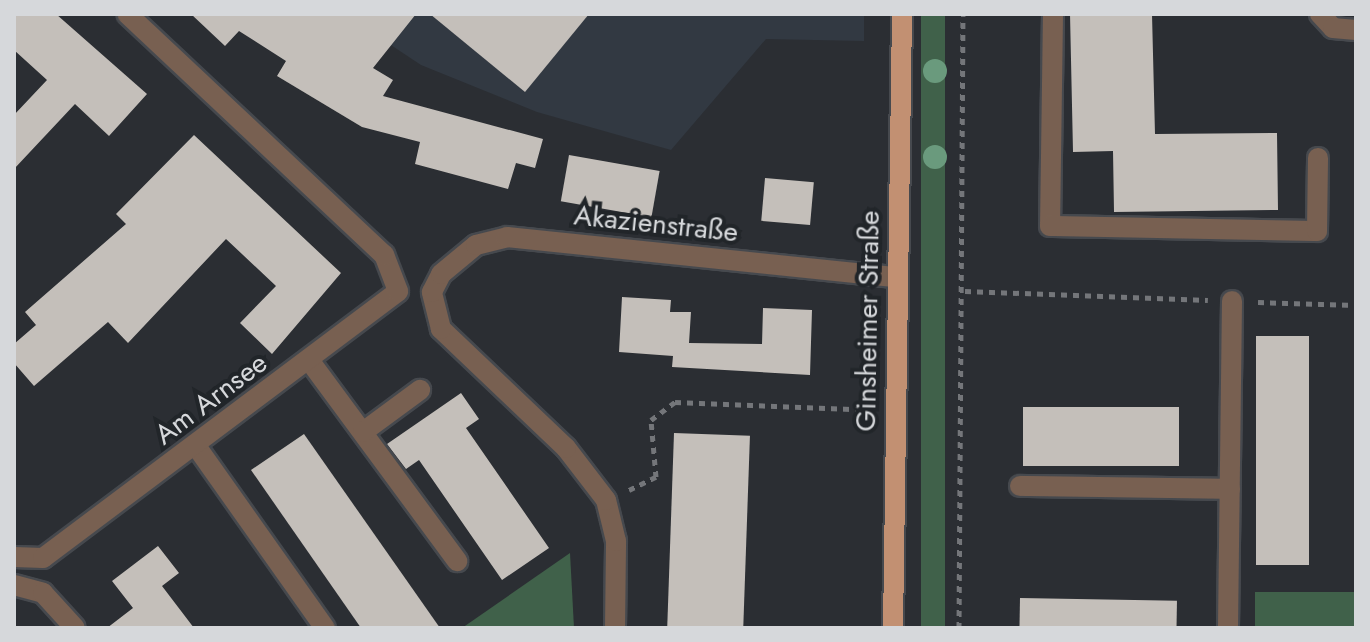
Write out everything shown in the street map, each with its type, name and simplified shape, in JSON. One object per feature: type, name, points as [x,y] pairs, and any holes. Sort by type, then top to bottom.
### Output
[{"type":"main road","name":"Ginsheimer Straße","points":[[893,628],[902,14]]},
{"type":"street","name":"Am Arnsee","points":[[14,557],[43,558],[196,446],[398,291],[384,255],[127,14]]},
{"type":"street","points":[[1053,14],[1050,226],[1317,231],[1318,158]]},
{"type":"street","points":[[1320,14],[1333,28],[1356,30]]},
{"type":"street","name":"Akazienstraße","points":[[606,500],[566,448],[441,329],[432,292],[456,258],[507,237],[896,277]]},
{"type":"street","points":[[1228,628],[1232,301]]},
{"type":"street","points":[[309,360],[457,561]]},
{"type":"street","points":[[363,432],[420,390]]},
{"type":"street","points":[[196,446],[325,628]]},
{"type":"street","points":[[1020,486],[1230,489]]},
{"type":"street","points":[[606,500],[616,541],[615,628]]},
{"type":"street","points":[[18,584],[43,593],[75,628]]},
{"type":"path","points":[[959,628],[965,291],[963,14]]},
{"type":"path","points":[[965,291],[1356,305]]},
{"type":"path","points":[[606,500],[656,477],[651,420],[675,402],[871,410]]},
{"type":"shaded area","points":[[344,14],[864,14],[864,41],[766,39],[671,150],[537,112],[421,65]]},
{"type":"green space","points":[[921,14],[945,14],[945,628],[921,628]]},
{"type":"green space","points":[[570,553],[574,628],[462,628]]},
{"type":"green space","points":[[1255,592],[1356,592],[1356,628],[1255,628]]},
{"type":"building","points":[[14,14],[56,14],[147,94],[109,136],[75,104],[14,169],[14,115],[47,80],[14,50]]},
{"type":"building","points":[[191,14],[416,14],[373,68],[393,80],[383,96],[543,139],[535,168],[516,163],[508,189],[415,164],[420,142],[362,127],[277,76],[286,61],[239,31],[225,46]]},
{"type":"building","points":[[430,14],[589,14],[525,92]]},
{"type":"building","points":[[1070,14],[1152,14],[1155,134],[1277,133],[1278,210],[1114,212],[1113,151],[1073,152]]},
{"type":"building","points":[[194,135],[341,273],[272,354],[240,323],[276,286],[226,239],[128,343],[108,322],[34,386],[14,363],[14,344],[36,325],[25,312],[126,224],[116,214]]},
{"type":"building","points":[[569,155],[660,171],[651,217],[561,201]]},
{"type":"building","points":[[765,178],[814,182],[810,225],[761,221]]},
{"type":"building","points":[[622,297],[671,300],[670,312],[691,312],[689,343],[762,344],[763,308],[812,310],[810,375],[672,367],[673,356],[619,352]]},
{"type":"building","points":[[1256,336],[1309,336],[1309,565],[1256,565]]},
{"type":"building","points":[[461,393],[479,419],[466,428],[549,548],[502,580],[419,460],[406,469],[387,444]]},
{"type":"building","points":[[1023,407],[1179,407],[1179,466],[1023,466]]},
{"type":"building","points":[[674,433],[750,436],[743,628],[667,628]]},
{"type":"building","points":[[304,434],[440,628],[361,628],[251,470]]},
{"type":"building","points":[[158,546],[179,573],[162,586],[194,628],[107,628],[133,608],[112,581]]},
{"type":"building","points":[[1020,598],[1177,601],[1177,628],[1019,628]]}]
